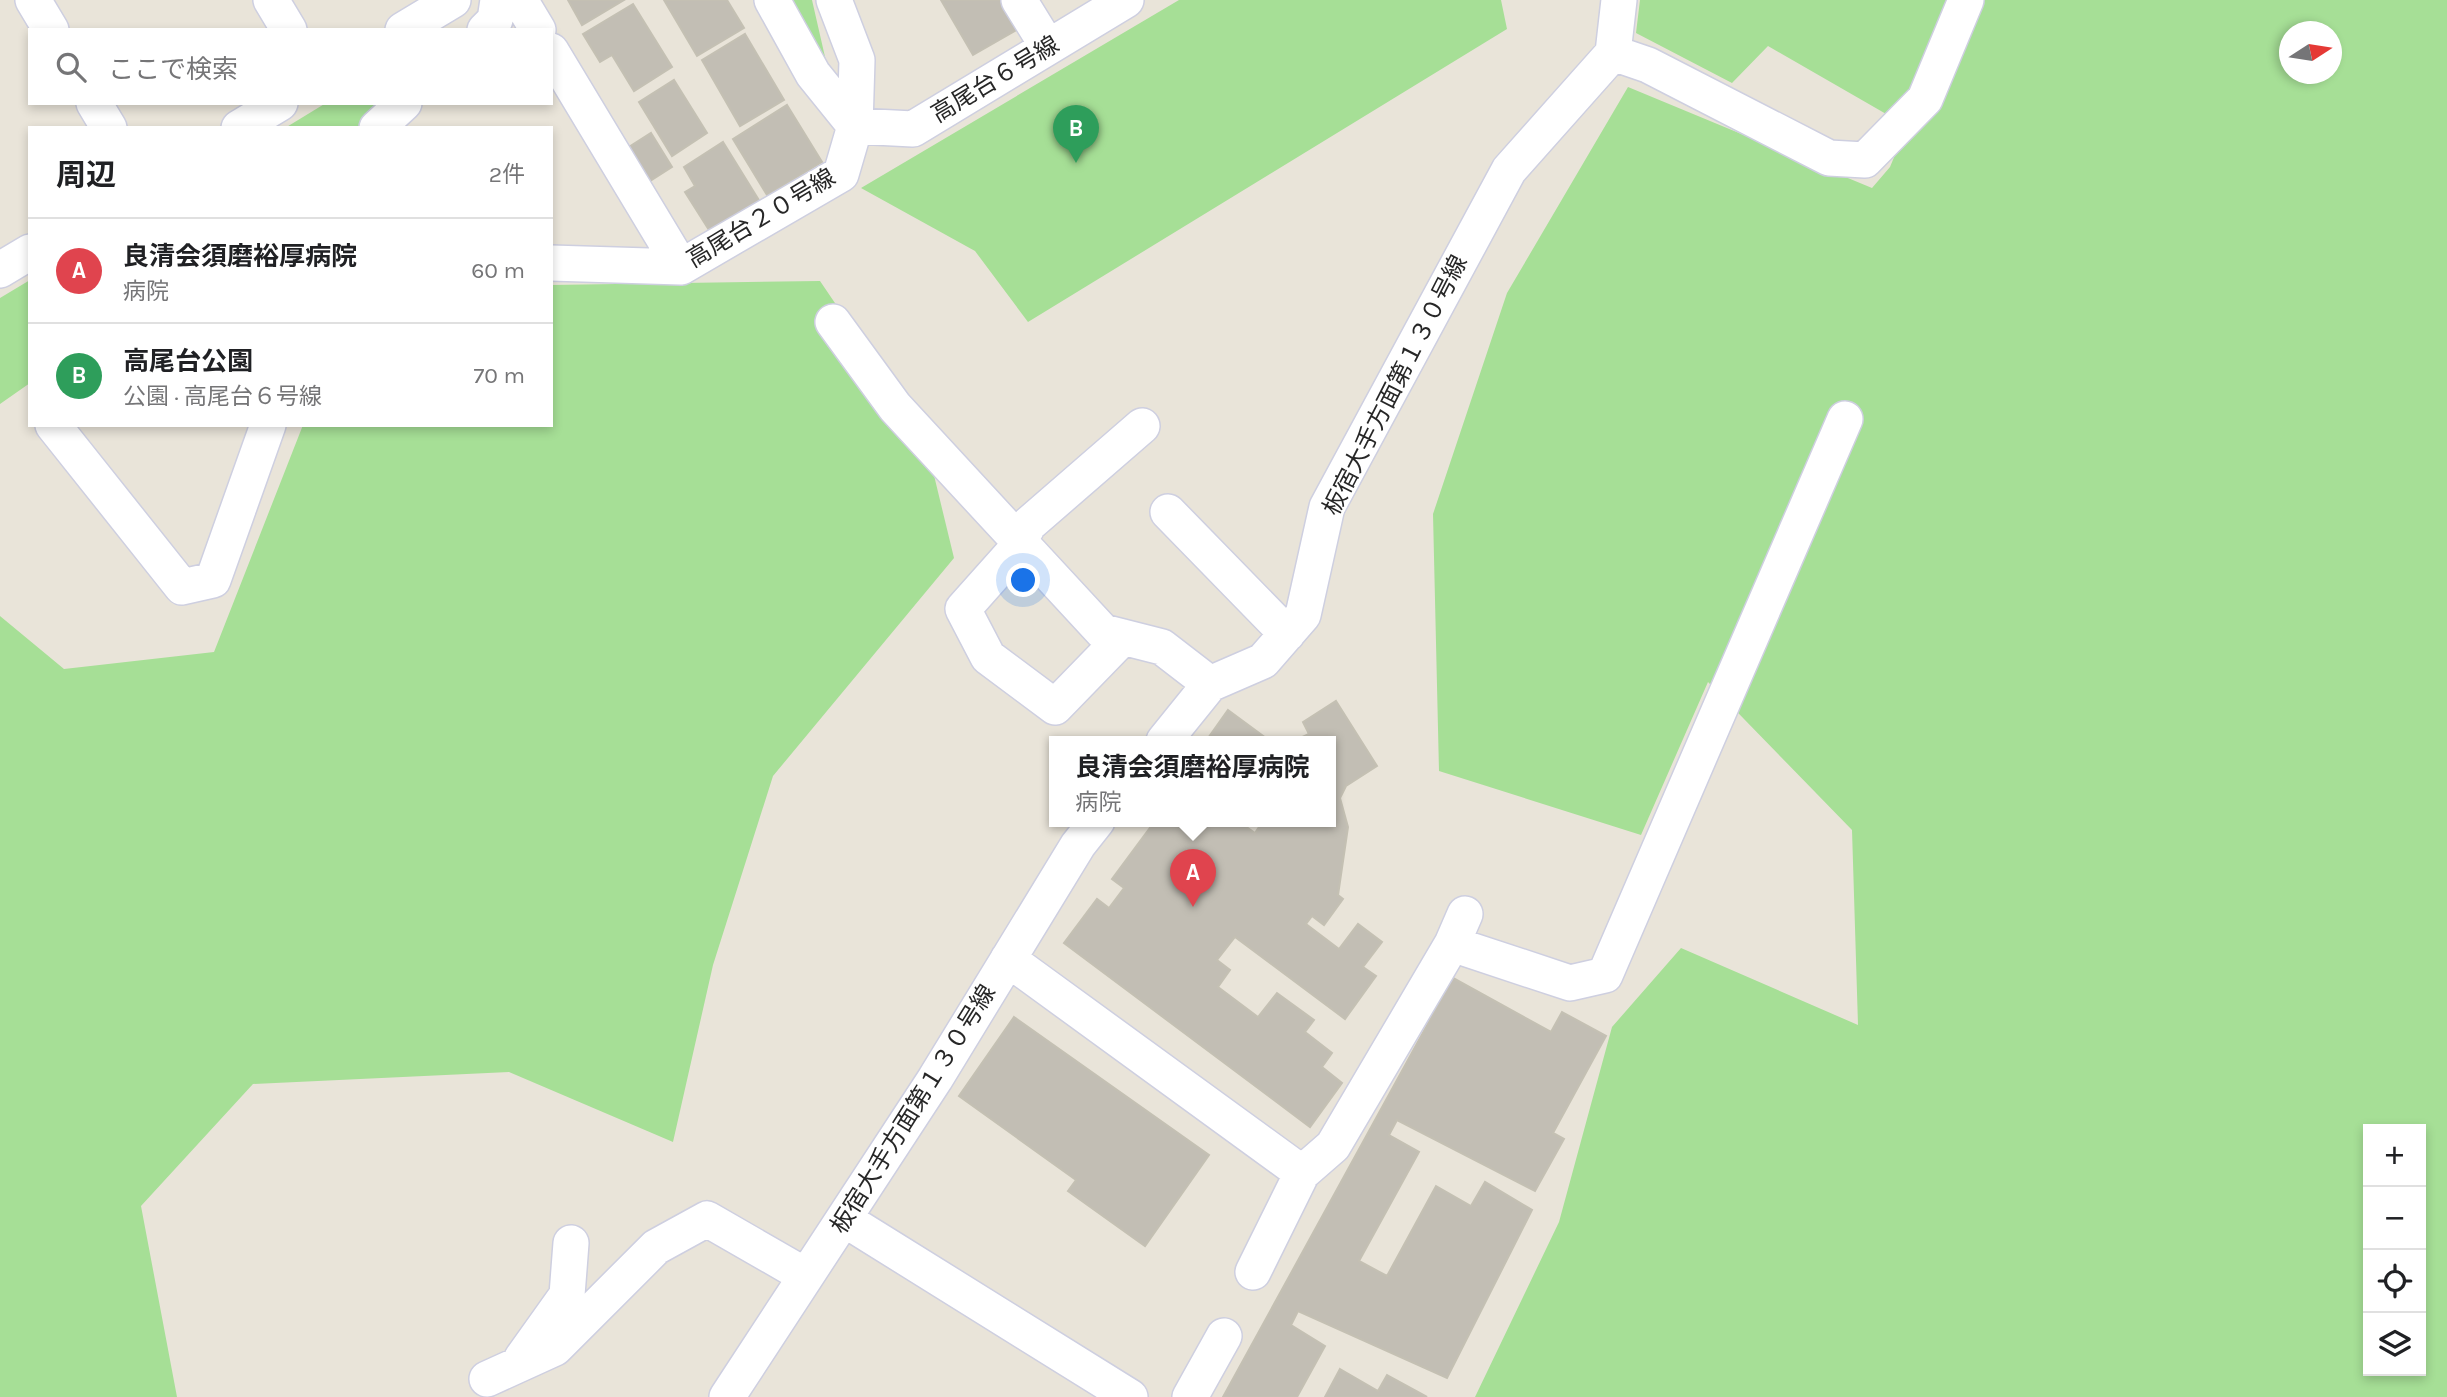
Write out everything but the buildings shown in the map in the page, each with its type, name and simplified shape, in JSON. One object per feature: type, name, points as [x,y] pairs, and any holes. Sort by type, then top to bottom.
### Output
[{"type":"street","points":[[33,0],[50,28]]},
{"type":"street","points":[[271,0],[288,28]]},
{"type":"street","points":[[406,28],[453,0]]},
{"type":"street","points":[[487,28],[495,20],[498,0]]},
{"type":"street","points":[[520,0],[537,28]]},
{"type":"street","points":[[772,0],[813,75],[855,126]]},
{"type":"street","points":[[834,0],[857,60],[855,126]]},
{"type":"street","points":[[1019,0],[1048,47]]},
{"type":"street","name":"高尾台６号線","points":[[855,126],[913,128],[1126,0]]},
{"type":"street","points":[[1619,0],[1613,53],[1648,65],[1829,158],[1865,160],[1924,99],[1966,0]]},
{"type":"street","name":"板宿大手方面第１３０号線","points":[[1168,736],[1210,684],[1263,661],[1303,615],[1327,507],[1509,170],[1613,53]]},
{"type":"street","points":[[553,54],[681,267]]},
{"type":"street","points":[[95,105],[108,126]]},
{"type":"street","points":[[242,126],[277,105]]},
{"type":"street","points":[[379,126],[402,105]]},
{"type":"street","name":"高尾台２０号線","points":[[553,263],[681,267],[841,174],[855,126]]},
{"type":"street","points":[[0,270],[28,253]]},
{"type":"street","points":[[833,322],[895,407],[1103,632],[1162,647],[1210,684]]},
{"type":"street","points":[[1253,1272],[1302,1173],[1333,1146],[1459,929],[1570,983],[1605,975],[1846,419]]},
{"type":"street","points":[[1123,637],[1055,707],[988,657],[963,609],[1012,554],[1029,524],[1142,426]]},
{"type":"street","points":[[54,427],[182,587],[213,580],[267,427]]},
{"type":"street","points":[[1168,512],[1287,634]]},
{"type":"street","name":"板宿大手方面第１３０号線","points":[[727,1397],[935,1079],[1078,845],[1092,827]]},
{"type":"street","points":[[1008,959],[1302,1173]]},
{"type":"street","points":[[487,1378],[555,1348],[656,1247],[708,1219],[806,1276]]},
{"type":"street","points":[[844,1219],[1130,1397]]},
{"type":"street","points":[[519,1364],[567,1294],[571,1243]]},
{"type":"street","points":[[1191,1397],[1224,1336]]},
{"type":"green space","points":[[793,0],[812,0],[828,70]]},
{"type":"green space","points":[[1179,0],[1501,0],[1507,29],[1028,322],[975,251],[861,188]]},
{"type":"green space","points":[[1640,0],[2447,0],[2447,1397],[1475,1397],[1559,1222],[1612,1027],[1681,948],[1858,1025],[1852,830],[1708,682],[1641,835],[1439,771],[1433,514],[1507,293],[1628,87],[1872,188],[1890,167],[1907,126],[1768,46],[1732,83],[1636,33]]},
{"type":"green space","points":[[323,105],[388,105],[368,126],[288,126]]},
{"type":"green space","points":[[28,281],[28,384],[0,404],[0,298]]},
{"type":"green space","points":[[820,281],[924,434],[954,558],[773,776],[713,965],[673,1142],[509,1072],[253,1084],[141,1206],[177,1397],[0,1397],[0,616],[64,669],[214,652],[302,427],[553,427],[553,285]]},
{"type":"place","name":"高尾台公園","points":[[1076,163]]},
{"type":"place","name":"良清会須磨裕厚病院","points":[[1193,907]]}]
